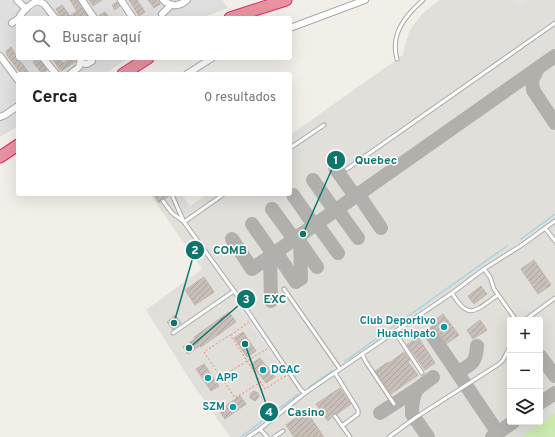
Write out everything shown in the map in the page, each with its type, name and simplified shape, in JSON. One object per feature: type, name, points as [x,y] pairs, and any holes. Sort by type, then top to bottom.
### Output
[{"type":"highway","points":[[236,16],[286,0]]},
{"type":"highway","points":[[126,72],[145,60]]},
{"type":"highway","points":[[0,157],[16,146]]},
{"type":"street","points":[[17,0],[26,9]]},
{"type":"street","points":[[21,16],[26,9],[38,0],[44,4],[53,16]]},
{"type":"street","points":[[82,0],[93,16]]},
{"type":"street","points":[[121,0],[132,16]]},
{"type":"street","points":[[163,0],[171,5],[181,4],[187,0]]},
{"type":"street","points":[[292,27],[365,0]]},
{"type":"street","points":[[162,14],[171,5]]},
{"type":"street","points":[[12,23],[16,20]]},
{"type":"street","points":[[0,56],[16,77]]},
{"type":"street","points":[[45,60],[54,72]]},
{"type":"street","points":[[73,72],[78,68],[81,61],[87,64],[92,60]]},
{"type":"street","points":[[190,72],[209,60]]},
{"type":"street","points":[[0,117],[16,107]]},
{"type":"lane","points":[[397,59],[394,48],[396,36],[410,12],[422,0]]},
{"type":"lane","points":[[347,169],[555,23]]},
{"type":"lane","points":[[292,147],[324,125]]},
{"type":"lane","points":[[172,196],[184,222],[234,291],[301,390],[305,393]]},
{"type":"lane","points":[[184,222],[221,196]]},
{"type":"lane","points":[[163,201],[172,213],[184,222]]},
{"type":"lane","points":[[248,437],[305,393],[555,221]]},
{"type":"lane","points":[[545,228],[555,241]]},
{"type":"lane","points":[[484,269],[490,277],[494,289],[514,317]]},
{"type":"lane","points":[[284,289],[340,369]]},
{"type":"lane","points":[[173,333],[234,291]]},
{"type":"lane","points":[[452,293],[463,309],[469,311],[476,310],[498,295]]},
{"type":"lane","points":[[529,317],[555,298]]},
{"type":"lane","points":[[395,332],[422,373]]},
{"type":"lane","points":[[389,437],[415,418],[499,364],[507,353]]},
{"type":"lane","points":[[362,354],[394,404]]},
{"type":"lane","points":[[335,373],[358,410],[356,416],[342,426]]},
{"type":"lane","points":[[335,416],[350,437]]},
{"type":"lane","points":[[260,429],[267,437]]},
{"type":"lane","points":[[274,437],[283,431]]},
{"type":"path","points":[[253,319],[204,352],[235,398],[261,382]]},
{"type":"path","points":[[230,335],[266,389],[290,373]]},
{"type":"path","points":[[221,377],[271,346]]},
{"type":"shaded area","points":[[0,0],[222,0],[228,8],[206,16],[16,16],[16,60],[125,60],[107,72],[16,72],[16,127],[0,137]]},
{"type":"shaded area","points":[[439,0],[555,0],[555,437],[230,437],[192,383],[146,310],[202,269],[151,196],[182,196],[190,206],[204,196],[292,196],[292,134],[403,55],[410,30],[422,14]]},
{"type":"shaded area","points":[[514,0],[531,0],[520,8]]},
{"type":"shaded area","points":[[238,300],[249,316],[245,319],[234,303]]},
{"type":"shaded area","points":[[252,321],[268,344],[264,346],[249,324]]},
{"type":"shaded area","points":[[271,348],[288,373],[284,376],[267,351]]},
{"type":"green space","points":[[555,413],[555,437],[521,437],[538,425],[543,425],[543,421]]},
{"type":"building","points":[[70,0],[78,0],[88,16],[70,16],[77,11]]},
{"type":"building","points":[[89,0],[102,0],[93,6]]},
{"type":"building","points":[[129,0],[137,0],[145,12],[139,16]]},
{"type":"building","points":[[148,0],[157,0],[160,4],[154,8]]},
{"type":"building","points":[[117,2],[120,6],[115,10],[112,5]]},
{"type":"building","points":[[62,5],[70,16],[60,16],[56,9]]},
{"type":"building","points":[[105,12],[108,16],[98,16]]},
{"type":"building","points":[[11,47],[16,55],[16,60],[20,60],[28,72],[20,72],[6,54],[6,51]]},
{"type":"building","points":[[40,60],[47,70],[40,72],[33,62]]},
{"type":"building","points":[[53,60],[61,60],[63,63],[67,60],[76,60],[76,61],[61,71]]},
{"type":"building","points":[[154,196],[169,196],[165,199],[162,198],[159,203]]},
{"type":"building","points":[[534,260],[551,285],[538,294],[521,269]]},
{"type":"building","points":[[204,277],[214,292],[195,305],[185,290]]},
{"type":"building","points":[[481,286],[487,294],[474,304],[468,296]]},
{"type":"building","points":[[229,312],[236,322],[201,347],[200,346],[188,354],[183,347],[195,339],[194,337]]},
{"type":"building","name":"Club Deportivo Huachipato","points":[[443,314],[459,335],[446,344],[431,323]]},
{"type":"building","points":[[175,315],[181,323],[173,330],[167,322]]},
{"type":"building","points":[[480,320],[487,330],[473,339],[467,330]]},
{"type":"building","points":[[243,332],[256,351],[247,357],[234,338]]},
{"type":"building","points":[[418,337],[435,363],[425,370],[407,345]]},
{"type":"building","points":[[404,352],[410,360],[408,362],[418,375],[391,394],[375,371]]},
{"type":"building","name":"DGAC","points":[[260,358],[275,377],[266,383],[251,364]]},
{"type":"building","name":"APP","points":[[204,364],[219,386],[211,391],[196,369]]},
{"type":"building","points":[[340,388],[351,404],[337,414],[334,413],[328,421],[316,404]]},
{"type":"building","points":[[254,391],[258,393],[259,397],[255,401],[250,398],[250,394]]},
{"type":"building","name":"SZM","points":[[240,396],[246,404],[225,419],[219,410]]},
{"type":"building","points":[[306,411],[324,437],[294,437],[286,425]]},
{"type":"waterway","points":[[521,239],[555,214]]},
{"type":"waterway","points":[[345,361],[507,246]]},
{"type":"waterway","points":[[309,387],[332,371]]},
{"type":"waterway","points":[[241,437],[298,394]]},
{"type":"taxiway","points":[[232,239],[252,269],[555,56]]},
{"type":"taxiway","points":[[538,68],[532,80],[533,90],[555,123]]},
{"type":"taxiway","points":[[335,168],[355,196]]},
{"type":"taxiway","points":[[313,180],[335,211]]},
{"type":"taxiway","points":[[358,194],[381,228]]},
{"type":"taxiway","points":[[293,195],[314,225]]},
{"type":"taxiway","points":[[272,209],[294,239]]},
{"type":"taxiway","points":[[337,209],[358,238]]},
{"type":"taxiway","points":[[252,224],[273,254]]},
{"type":"taxiway","points":[[317,224],[338,253]]},
{"type":"taxiway","points":[[300,235],[301,279]]},
{"type":"taxiway","points":[[299,241],[317,267]]},
{"type":"taxiway","points":[[276,252],[296,282]]},
{"type":"taxiway","points":[[270,256],[271,301]]},
{"type":"taxiway","points":[[437,331],[432,335],[498,433]]},
{"type":"taxiway","points":[[458,372],[467,367],[474,360],[477,346]]},
{"type":"taxiway","points":[[543,360],[555,376]]},
{"type":"taxiway","points":[[428,437],[412,414],[412,407],[417,389],[433,377]]},
{"type":"taxiway","points":[[380,413],[417,389]]},
{"type":"taxiway","points":[[543,401],[555,393]]},
{"type":"taxiway","points":[[492,437],[509,425]]},
{"type":"place","name":"Quebec","points":[[303,234]]},
{"type":"place","name":"COMB","points":[[174,323]]},
{"type":"place","name":"Club Deportivo Huachipato","points":[[444,327]]},
{"type":"place","name":"Casino","points":[[245,344]]},
{"type":"place","name":"EXC","points":[[189,348]]},
{"type":"place","name":"DGAC","points":[[263,370]]},
{"type":"place","name":"APP","points":[[208,378]]},
{"type":"place","name":"SZM","points":[[233,407]]}]
